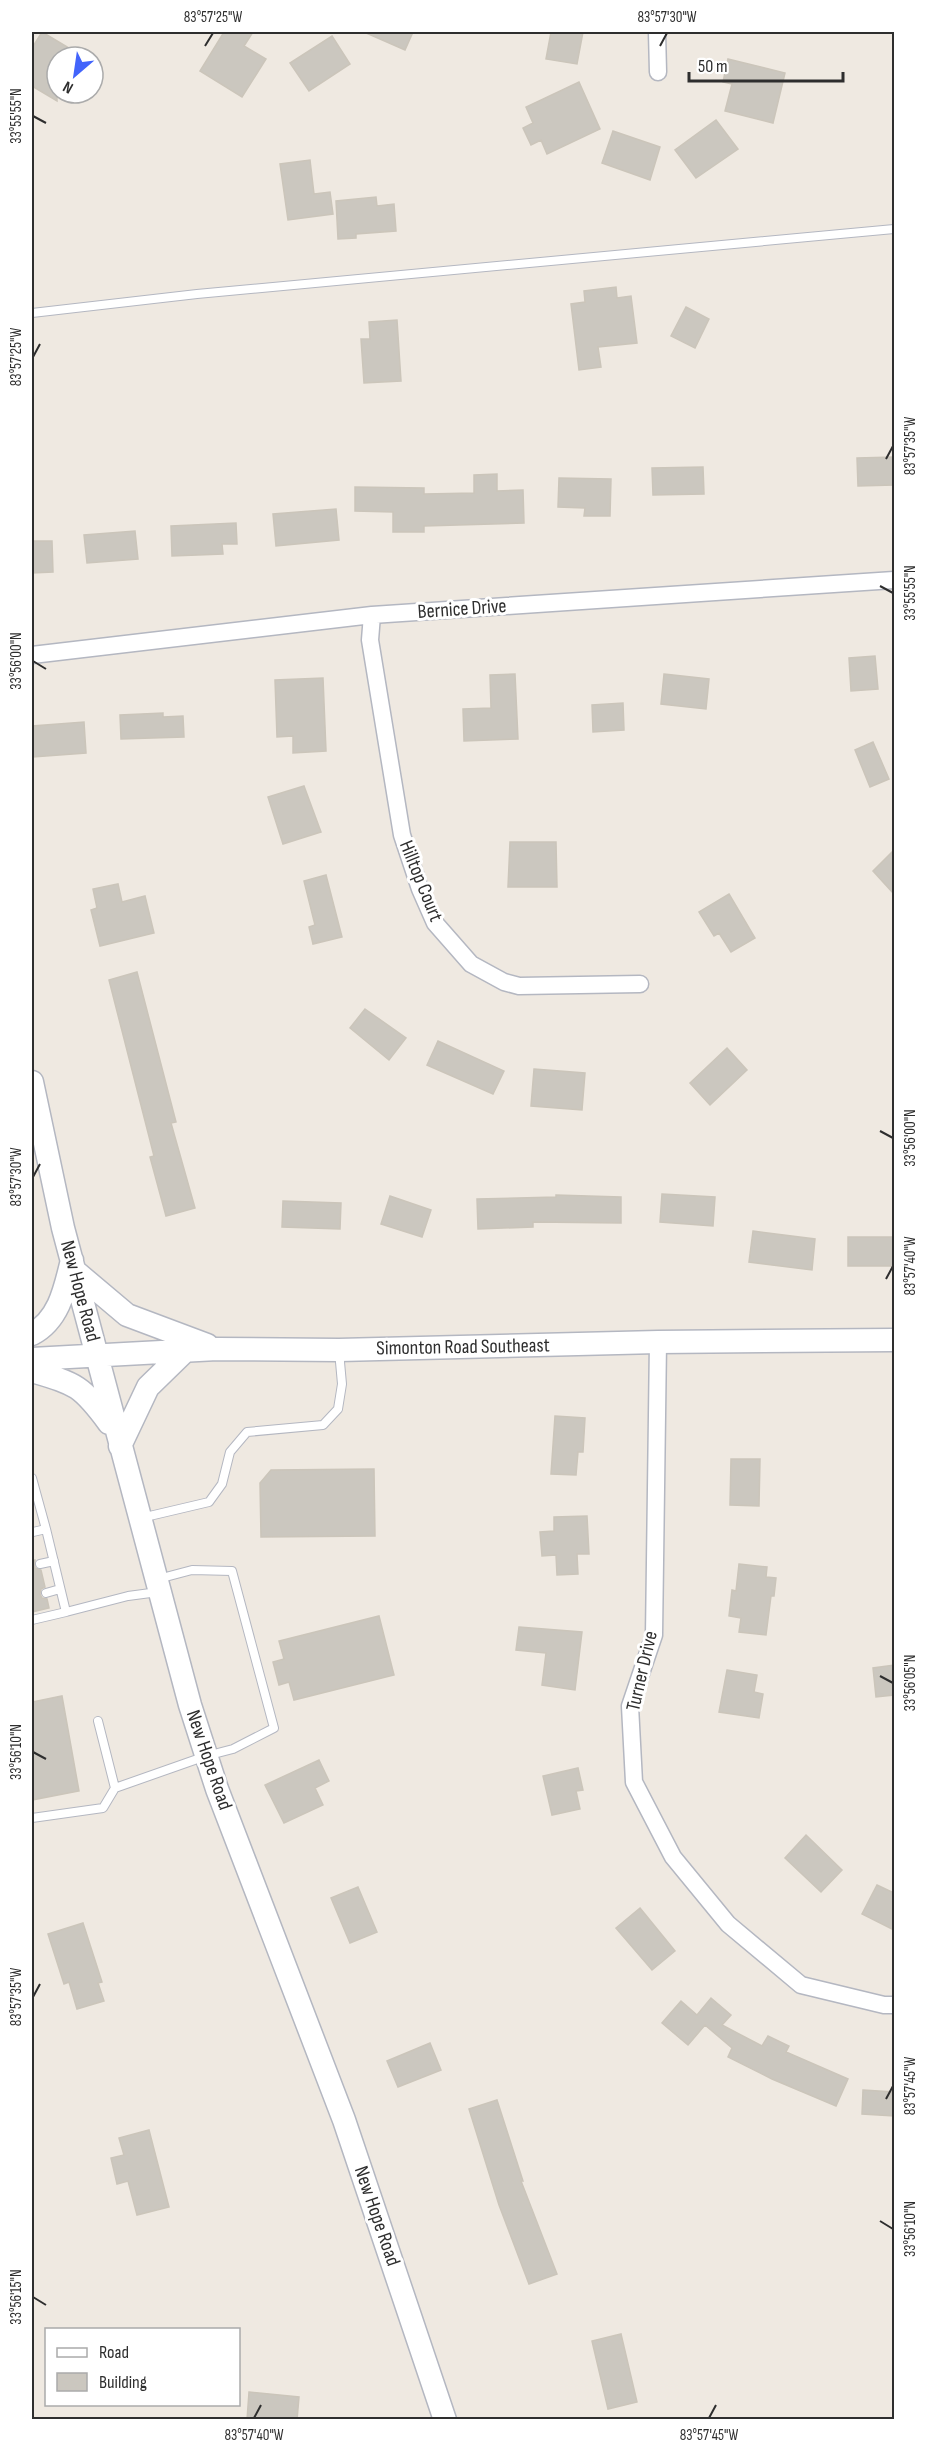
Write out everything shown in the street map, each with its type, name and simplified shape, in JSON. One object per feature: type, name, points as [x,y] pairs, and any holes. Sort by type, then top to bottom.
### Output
[{"type":"street","points":[[657,32],[657,72]]},
{"type":"street","name":"Bernice Drive","points":[[32,655],[372,615],[894,580]]},
{"type":"street","name":"Hilltop Court","points":[[372,615],[370,640],[402,836],[420,889],[435,923],[471,964],[504,982],[519,986],[640,984]]},
{"type":"street","name":"New Hope Road","points":[[32,1082],[35,1112],[63,1228],[157,1586],[206,1756],[280,1957],[344,2120],[445,2420]]},
{"type":"street","points":[[32,1334],[43,1328],[63,1297],[74,1265],[127,1315],[217,1349]]},
{"type":"street","name":"Simonton Road Southeast","points":[[32,1359],[217,1349],[339,1350],[658,1342],[894,1340]]},
{"type":"street","name":"Turner Drive","points":[[658,1342],[654,1635],[630,1706],[634,1782],[673,1857],[728,1924],[801,1985],[884,2005],[894,2005]]},
{"type":"street","points":[[32,1371],[77,1386],[91,1399],[119,1440],[148,1387],[186,1350]]},
{"type":"lane","points":[[32,313],[209,293],[894,229]]},
{"type":"lane","points":[[139,1519],[209,1502],[222,1484],[230,1452],[247,1432],[323,1425],[338,1409],[342,1384],[339,1350]]},
{"type":"lane","points":[[32,1478],[66,1612]]},
{"type":"lane","points":[[33,1532],[46,1529]]},
{"type":"lane","points":[[40,1564],[54,1561]]},
{"type":"lane","points":[[32,1620],[128,1596],[192,1570],[232,1571],[274,1728],[233,1749],[206,1756],[115,1788],[104,1808],[32,1818]]},
{"type":"lane","points":[[46,1593],[60,1589]]},
{"type":"lane","points":[[98,1721],[115,1788]]},
{"type":"building","points":[[42,32],[64,45],[45,45],[45,94],[32,86],[32,48]]},
{"type":"building","points":[[224,32],[253,32],[244,46],[266,59],[242,97],[200,71]]},
{"type":"building","points":[[364,32],[413,32],[405,50]]},
{"type":"building","points":[[551,32],[583,32],[577,64],[546,59]]},
{"type":"building","points":[[332,36],[350,64],[309,91],[290,63]]},
{"type":"building","points":[[728,59],[785,73],[773,123],[725,111],[732,84],[723,82]]},
{"type":"building","points":[[579,82],[600,129],[547,154],[541,140],[531,145],[523,128],[533,123],[526,107]]},
{"type":"building","points":[[716,120],[738,149],[696,178],[675,150]]},
{"type":"building","points":[[613,131],[660,147],[650,180],[602,163]]},
{"type":"building","points":[[310,160],[314,194],[330,192],[333,214],[288,220],[280,164]]},
{"type":"building","points":[[376,197],[377,206],[394,204],[396,231],[356,234],[356,238],[338,239],[336,201]]},
{"type":"building","points":[[616,287],[617,298],[631,296],[637,343],[598,347],[601,367],[579,370],[571,304],[585,302],[584,291]]},
{"type":"building","points":[[686,307],[709,319],[695,348],[671,336]]},
{"type":"building","points":[[397,320],[401,381],[364,383],[361,339],[370,339],[369,322]]},
{"type":"building","points":[[894,457],[894,485],[858,486],[857,458]]},
{"type":"building","points":[[703,467],[704,494],[653,495],[652,468]]},
{"type":"building","points":[[497,474],[497,491],[523,490],[524,523],[424,526],[424,532],[393,532],[393,512],[355,511],[355,487],[424,488],[424,494],[474,493],[474,475]]},
{"type":"building","points":[[559,478],[611,479],[610,516],[584,516],[585,508],[558,507]]},
{"type":"building","points":[[336,509],[339,540],[276,546],[273,514]]},
{"type":"building","points":[[236,523],[237,544],[222,544],[223,554],[172,556],[171,526]]},
{"type":"building","points":[[135,531],[138,559],[87,563],[84,535]]},
{"type":"building","points":[[32,541],[52,541],[53,572],[32,573]]},
{"type":"building","points":[[875,656],[878,689],[851,691],[849,658]]},
{"type":"building","points":[[515,674],[518,739],[464,741],[463,709],[491,708],[490,675]]},
{"type":"building","points":[[664,674],[709,679],[706,709],[661,704]]},
{"type":"building","points":[[323,678],[326,751],[293,753],[293,736],[277,737],[275,680]]},
{"type":"building","points":[[623,703],[624,730],[593,732],[592,705]]},
{"type":"building","points":[[163,713],[163,717],[183,716],[184,737],[121,739],[120,715]]},
{"type":"building","points":[[84,722],[86,753],[33,757],[32,726]]},
{"type":"building","points":[[873,742],[889,779],[870,787],[855,750]]},
{"type":"building","points":[[304,786],[321,832],[283,844],[268,797]]},
{"type":"building","points":[[510,842],[556,842],[557,887],[508,887]]},
{"type":"building","points":[[894,850],[894,894],[873,871]]},
{"type":"building","points":[[326,875],[342,937],[313,944],[309,927],[315,925],[304,881]]},
{"type":"building","points":[[118,884],[122,902],[145,896],[154,933],[100,946],[91,910],[97,908],[93,889]]},
{"type":"building","points":[[729,894],[755,938],[731,952],[719,933],[714,936],[699,912]]},
{"type":"building","points":[[137,972],[176,1122],[171,1123],[195,1208],[166,1216],[150,1157],[154,1156],[109,980]]},
{"type":"building","points":[[365,1009],[406,1038],[389,1060],[350,1028]]},
{"type":"building","points":[[438,1041],[504,1071],[493,1094],[427,1065]]},
{"type":"building","points":[[727,1048],[747,1070],[710,1105],[690,1083]]},
{"type":"building","points":[[534,1069],[585,1073],[582,1110],[531,1106]]},
{"type":"building","points":[[662,1194],[715,1197],[713,1226],[660,1222]]},
{"type":"building","points":[[556,1195],[621,1197],[621,1223],[533,1222],[533,1227],[478,1229],[477,1199],[556,1197]]},
{"type":"building","points":[[390,1196],[431,1210],[422,1237],[381,1224]]},
{"type":"building","points":[[283,1201],[341,1203],[340,1229],[282,1227]]},
{"type":"building","points":[[753,1231],[815,1239],[812,1270],[749,1262]]},
{"type":"building","points":[[848,1237],[894,1237],[894,1266],[848,1266]]},
{"type":"building","points":[[555,1416],[585,1418],[583,1452],[578,1452],[576,1475],[551,1474]]},
{"type":"building","points":[[731,1459],[760,1459],[759,1506],[730,1505]]},
{"type":"building","points":[[374,1469],[375,1536],[261,1537],[260,1483],[271,1470]]},
{"type":"building","points":[[587,1516],[589,1554],[577,1554],[578,1574],[557,1575],[556,1555],[542,1556],[540,1532],[554,1531],[554,1517]]},
{"type":"building","points":[[32,1560],[35,1560],[35,1568],[41,1570],[45,1587],[41,1589],[40,1594],[42,1598],[47,1599],[49,1608],[32,1612]]},
{"type":"building","points":[[739,1564],[767,1567],[766,1577],[776,1578],[774,1596],[771,1596],[766,1635],[739,1632],[741,1618],[729,1616],[732,1590],[736,1591]]},
{"type":"building","points":[[379,1616],[394,1675],[294,1700],[289,1682],[279,1685],[273,1662],[284,1659],[279,1641]]},
{"type":"building","points":[[519,1627],[582,1632],[575,1690],[542,1685],[546,1653],[516,1650]]},
{"type":"building","points":[[894,1665],[894,1695],[876,1697],[873,1668]]},
{"type":"building","points":[[727,1670],[757,1675],[754,1692],[763,1694],[759,1718],[719,1712]]},
{"type":"building","points":[[62,1696],[79,1791],[32,1800],[32,1702]]},
{"type":"building","points":[[319,1760],[329,1781],[315,1788],[323,1805],[284,1823],[265,1785]]},
{"type":"building","points":[[578,1768],[583,1790],[576,1791],[580,1809],[552,1815],[543,1776]]},
{"type":"building","points":[[806,1835],[842,1870],[821,1892],[785,1858]]},
{"type":"building","points":[[877,1885],[894,1893],[894,1930],[862,1914]]},
{"type":"building","points":[[358,1887],[377,1932],[350,1943],[331,1898]]},
{"type":"building","points":[[640,1908],[675,1951],[652,1970],[616,1928]]},
{"type":"building","points":[[83,1923],[102,1982],[98,1983],[104,2001],[77,2009],[69,1982],[64,1984],[48,1934]]},
{"type":"building","points":[[711,1998],[731,2015],[722,2025],[762,2046],[768,2036],[789,2046],[786,2052],[848,2079],[836,2106],[772,2079],[728,2057],[732,2048],[705,2025],[688,2045],[662,2023],[681,2001],[697,2015]]},
{"type":"building","points":[[430,2043],[441,2070],[398,2087],[387,2061]]},
{"type":"building","points":[[863,2090],[894,2092],[894,2116],[862,2114]]},
{"type":"building","points":[[497,2100],[523,2181],[521,2181],[557,2274],[529,2284],[499,2205],[469,2109]]},
{"type":"building","points":[[149,2130],[169,2207],[137,2215],[128,2181],[117,2184],[111,2158],[124,2155],[119,2138]]},
{"type":"building","points":[[621,2334],[637,2402],[608,2409],[592,2341]]},
{"type":"building","points":[[249,2392],[299,2397],[297,2420],[247,2420]]}]
